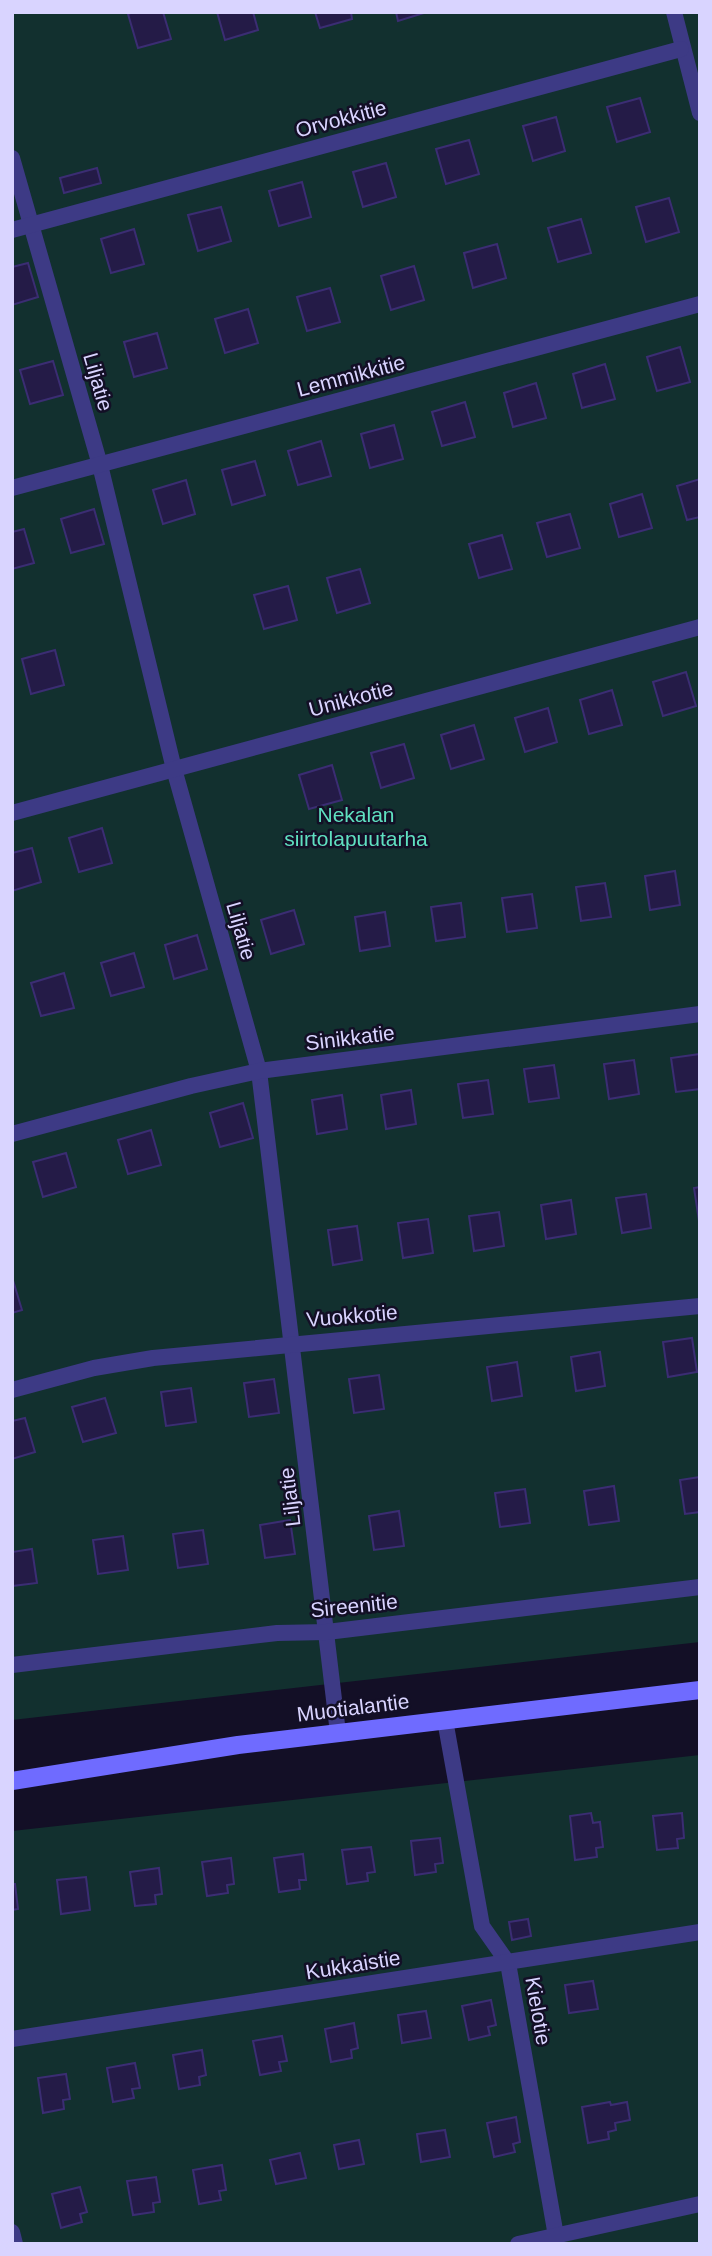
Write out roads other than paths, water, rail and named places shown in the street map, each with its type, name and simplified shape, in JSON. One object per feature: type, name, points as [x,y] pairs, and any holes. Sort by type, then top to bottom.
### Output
[{"type":"street","name":"Muotialantie","points":[[12,1781],[150,1758],[338,1733],[700,1690]]},
{"type":"lane","points":[[674,12],[681,49],[700,113]]},
{"type":"lane","name":"Orvokkitie","points":[[12,230],[681,49]]},
{"type":"lane","name":"Liljatie","points":[[12,158],[100,465],[174,769],[259,1072],[338,1733]]},
{"type":"lane","name":"Lemmikkitie","points":[[12,488],[700,304]]},
{"type":"lane","name":"Unikkotie","points":[[12,813],[700,627]]},
{"type":"lane","name":"Sinikkatie","points":[[12,1134],[191,1086],[259,1072],[700,1014]]},
{"type":"lane","name":"Vuokkotie","points":[[12,1390],[94,1368],[293,1342],[700,1306]]},
{"type":"lane","name":"Sireenitie","points":[[12,1665],[277,1633],[327,1632],[700,1587]]},
{"type":"lane","name":"Kielotie","points":[[445,1720],[482,1926],[508,1963],[556,2235]]},
{"type":"lane","name":"Kukkaistie","points":[[12,2039],[700,1932]]},
{"type":"lane","points":[[518,2244],[700,2204]]},
{"type":"lane","points":[[12,2232],[15,2244]]},
{"type":"park label","name":"Nekalan siirtolapuutarha","points":[[356,827]]}]
